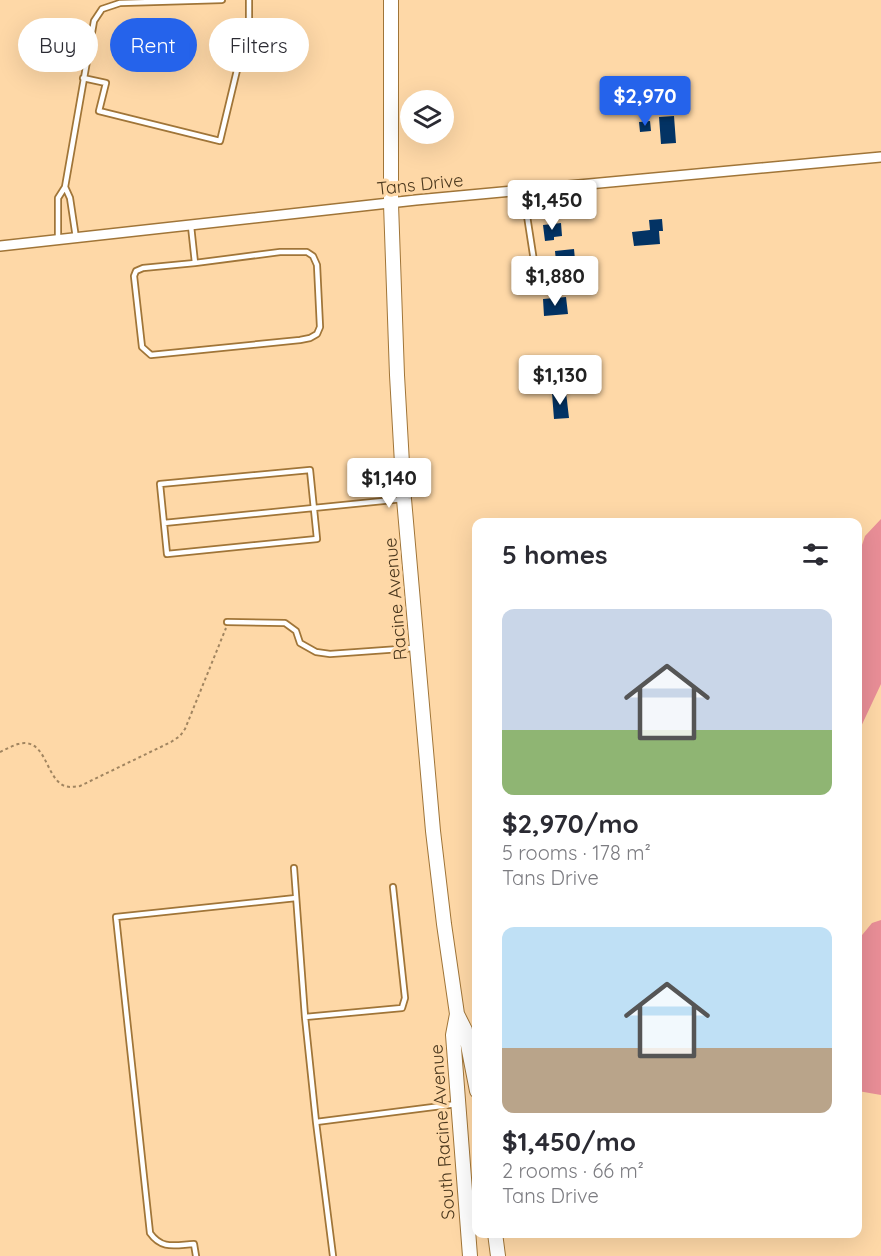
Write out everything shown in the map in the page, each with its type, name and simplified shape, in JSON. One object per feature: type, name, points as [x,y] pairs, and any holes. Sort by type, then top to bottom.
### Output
[{"type":"main road","name":"Racine Avenue","points":[[391,0],[392,204],[397,375],[404,499],[433,831],[457,1014]]},
{"type":"main road","name":"South Racine Avenue","points":[[457,1014],[465,1030],[472,1066]]},
{"type":"main road","name":"South Racine Avenue","points":[[457,1014],[453,1035],[470,1256]]},
{"type":"main road","points":[[496,1238],[498,1256]]},
{"type":"street","name":"Tans Drive","points":[[0,246],[523,190],[881,157]]},
{"type":"lane","points":[[58,240],[58,198],[65,187],[94,21],[102,9],[120,3],[222,0]]},
{"type":"lane","points":[[83,78],[106,83],[99,111],[220,141],[249,20],[249,0]]},
{"type":"lane","points":[[65,187],[70,198],[76,238]]},
{"type":"lane","points":[[523,190],[536,274]]},
{"type":"lane","points":[[190,226],[195,263]]},
{"type":"lane","points":[[280,252],[306,252],[313,256],[316,265],[320,327],[310,338],[300,340],[151,355],[142,347],[134,276],[136,271],[143,268],[195,263],[280,252]]},
{"type":"lane","points":[[310,470],[317,539],[167,554],[164,523],[160,484],[310,470]]},
{"type":"lane","points":[[164,523],[404,499]]},
{"type":"lane","points":[[228,622],[285,623],[296,631],[300,643],[316,652],[330,654],[417,648]]},
{"type":"lane","points":[[294,868],[305,1017],[333,1256]]},
{"type":"lane","points":[[305,1017],[402,1008],[405,999],[393,887]]},
{"type":"lane","points":[[196,1256],[194,1244],[166,1245],[156,1242],[150,1233],[116,917],[296,898]]},
{"type":"lane","points":[[316,1122],[458,1104]]},
{"type":"path","points":[[0,752],[18,744],[34,746],[41,752],[60,783],[69,787],[80,786],[171,742],[185,729],[228,622]]},
{"type":"shaded area","points":[[881,519],[881,684],[862,724],[862,545],[865,536]]},
{"type":"shaded area","points":[[881,920],[881,1095],[862,1092],[862,935],[872,923]]},
{"type":"building","points":[[674,116],[676,143],[661,144],[659,117]]},
{"type":"building","points":[[650,121],[651,131],[640,132],[639,122]]},
{"type":"building","points":[[662,219],[663,231],[659,231],[660,244],[634,246],[632,232],[650,230],[649,220]]},
{"type":"building","points":[[561,223],[562,236],[545,241],[543,225]]},
{"type":"building","points":[[574,249],[577,281],[558,283],[555,251]]},
{"type":"building","points":[[566,297],[568,314],[544,316],[543,299]]},
{"type":"building","points":[[566,392],[569,418],[554,419],[552,393]]}]
